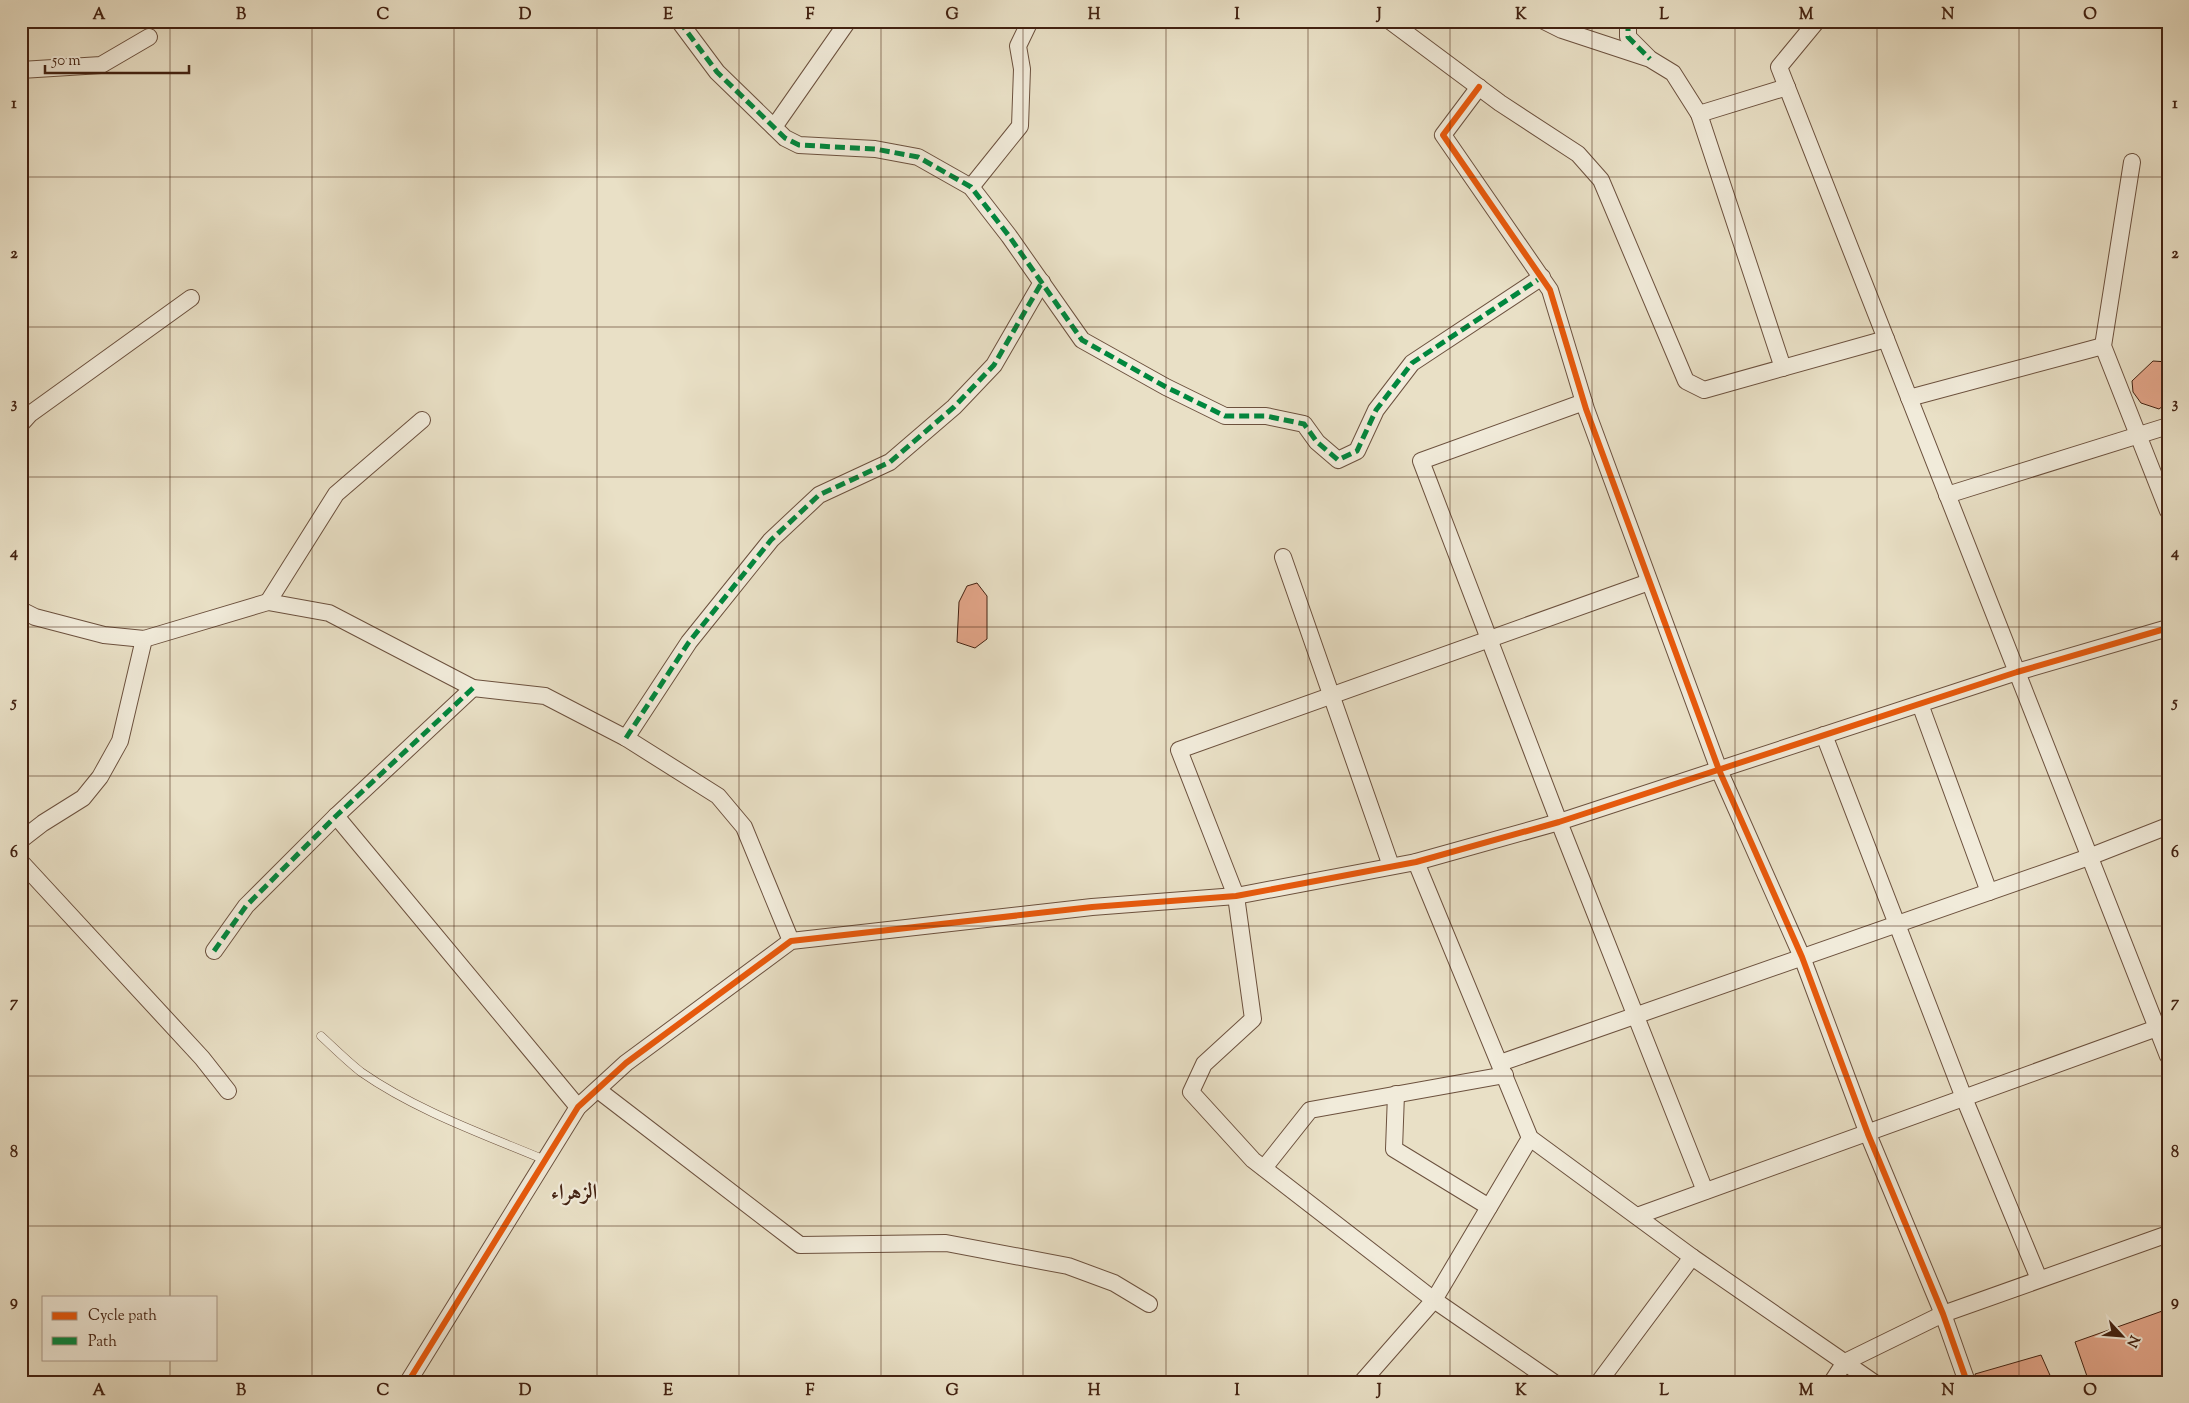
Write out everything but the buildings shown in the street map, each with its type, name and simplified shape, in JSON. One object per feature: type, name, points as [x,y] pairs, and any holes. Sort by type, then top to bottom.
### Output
[{"type":"street","points":[[679,21],[717,72],[785,138],[799,145],[875,149],[918,157],[971,187],[1042,282],[1082,340],[1166,388],[1225,416],[1266,416],[1304,424],[1316,442],[1338,460],[1357,450],[1376,410],[1412,362],[1542,277]]},
{"type":"street","points":[[774,127],[848,21]]},
{"type":"street","points":[[971,187],[1020,126],[1022,69],[1018,46],[1030,21]]},
{"type":"street","points":[[1390,21],[1479,87],[1578,154],[1600,180],[1686,381],[1704,390],[1886,339]]},
{"type":"street","points":[[1544,21],[1562,30],[1650,59],[1673,72],[1698,114],[1783,368]]},
{"type":"street","points":[[1628,21],[1628,37],[1650,59]]},
{"type":"street","points":[[1817,21],[1779,67],[2089,857],[2162,1026],[2168,1056]]},
{"type":"street","points":[[21,70],[101,65],[148,37]]},
{"type":"street","points":[[1479,87],[1442,135],[1550,290],[1584,402],[1719,770],[1802,957],[1868,1134],[1943,1314],[1967,1382]]},
{"type":"street","points":[[1698,114],[1787,87]]},
{"type":"street","points":[[2132,162],[2103,346],[2168,511]]},
{"type":"street","points":[[626,738],[690,642],[771,540],[819,495],[890,462],[954,408],[994,365],[1042,282]]},
{"type":"street","points":[[21,424],[30,414],[192,298]]},
{"type":"street","points":[[1909,398],[2103,346]]},
{"type":"street","points":[[1584,402],[1421,460],[1559,822],[1705,1191]]},
{"type":"street","points":[[268,602],[336,494],[422,420]]},
{"type":"street","points":[[1947,495],[2168,426]]},
{"type":"street","points":[[1282,557],[1391,866]]},
{"type":"street","points":[[1553,1382],[1434,1300],[1253,1160],[1192,1092],[1204,1064],[1253,1019],[1236,896],[1179,750],[1649,582]]},
{"type":"street","points":[[21,610],[35,617],[104,635],[144,639],[268,602],[329,613],[473,688],[545,696],[626,738],[718,796],[744,827],[790,942]]},
{"type":"street","points":[[408,1382],[578,1107],[626,1063],[790,942],[1092,907],[1236,896],[1416,862],[1559,822],[2017,672],[2168,628]]},
{"type":"street","points":[[21,840],[83,798],[100,777],[120,741],[144,639]]},
{"type":"street","points":[[214,951],[246,906],[336,816],[473,688]]},
{"type":"street","points":[[1920,704],[1989,892]]},
{"type":"street","points":[[1824,736],[1964,1098],[2039,1279]]},
{"type":"street","points":[[336,816],[578,1107]]},
{"type":"street","points":[[1264,1168],[1310,1110],[1396,1094],[1502,1069],[1636,1015],[2089,857],[2168,826]]},
{"type":"street","points":[[21,862],[202,1058],[228,1091]]},
{"type":"street","points":[[1416,862],[1530,1138],[1692,1257],[1873,1382]]},
{"type":"street","points":[[1637,1216],[1868,1134],[2162,1026]]},
{"type":"street","points":[[598,1090],[800,1245],[946,1243],[1068,1266],[1114,1283],[1149,1304]]},
{"type":"street","points":[[1396,1094],[1394,1149],[1489,1207]]},
{"type":"street","points":[[1362,1382],[1434,1300],[1530,1138]]},
{"type":"street","points":[[1832,1382],[1845,1362],[1943,1314],[2168,1234]]},
{"type":"street","points":[[1599,1382],[1692,1257]]},
{"type":"lane","points":[[321,1036],[359,1070],[387,1088],[456,1123],[545,1160]]},
{"type":"marked path","points":[[679,21],[717,72],[785,138],[799,145],[875,149],[918,157],[971,187],[1009,236],[1082,340],[1166,387],[1225,416],[1266,416],[1304,424],[1317,442],[1338,460],[1357,451],[1376,410],[1412,363],[1542,277]]},
{"type":"marked path","points":[[1628,21],[1628,37],[1650,59]]},
{"type":"marked path","points":[[626,738],[689,642],[771,540],[819,495],[890,462],[954,407],[994,365],[1042,282]]},
{"type":"marked path","points":[[214,951],[246,906],[336,816],[473,688]]},
{"type":"cycle path","points":[[1479,87],[1443,135],[1550,290],[1586,409],[1719,770],[1802,957],[1868,1134],[1943,1314],[1967,1382]]},
{"type":"cycle path","points":[[408,1382],[578,1107],[626,1063],[791,941],[1092,907],[1236,896],[1416,862],[1559,822],[2017,672],[2168,628]]},
{"type":"district","name":"الزهراء","points":[[574,1191]]}]
